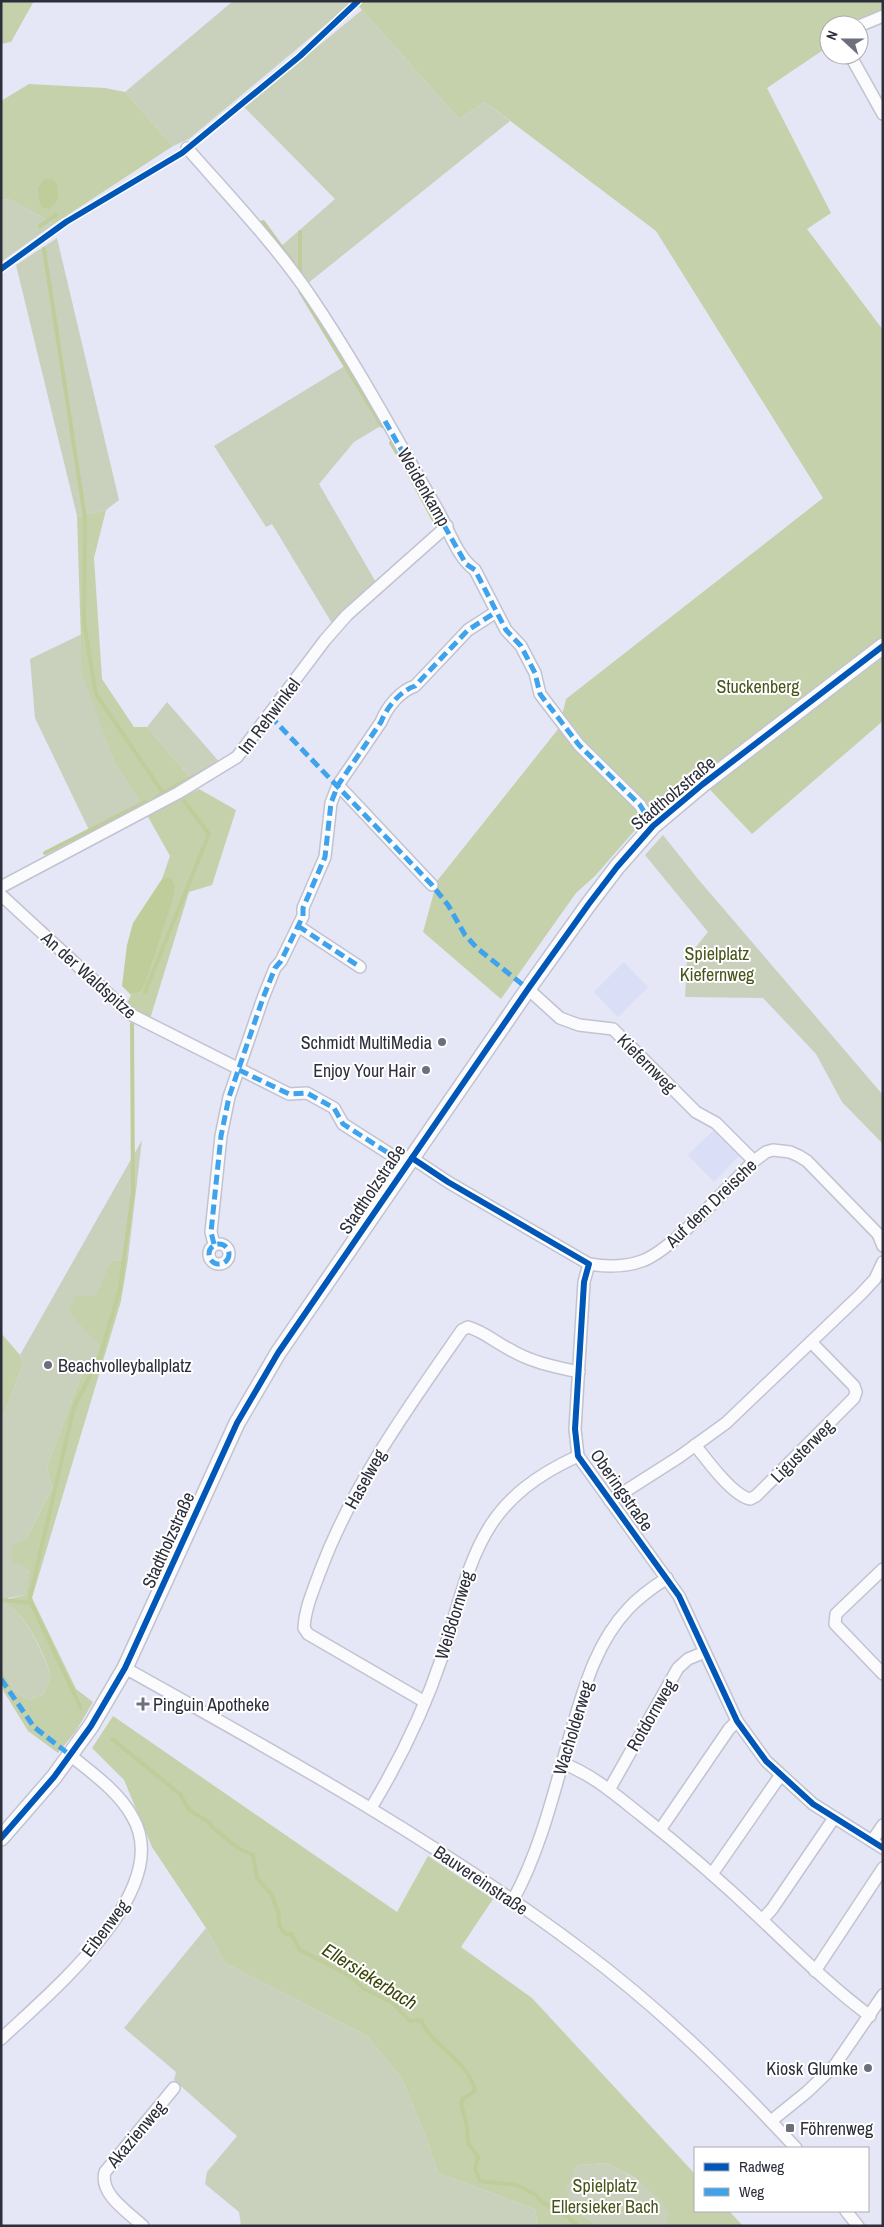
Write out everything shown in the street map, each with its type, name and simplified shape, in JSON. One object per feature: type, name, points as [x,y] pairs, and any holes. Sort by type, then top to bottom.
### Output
[{"type":"street","points":[[869,22],[883,16]]},
{"type":"street","points":[[856,65],[883,114]]},
{"type":"street","name":"Weidenkamp","points":[[188,148],[256,227],[310,296],[355,367],[447,526],[466,564],[475,570],[506,630],[521,646],[535,673],[540,694],[578,745],[640,806],[653,826]]},
{"type":"street","name":"Im Rehwinkel","points":[[1,887],[178,793],[231,762],[248,743],[347,615],[447,526]]},
{"type":"street","points":[[214,1244],[211,1232],[221,1136],[229,1097],[272,976],[298,926],[325,858],[331,803],[338,784],[382,722],[384,714],[404,690],[415,686],[468,630],[496,612]]},
{"type":"street","name":"Stadtholzstraße","points":[[1,1838],[47,1786],[70,1755],[91,1726],[125,1668],[155,1607],[216,1468],[252,1397],[292,1333],[528,989],[617,867],[653,826],[703,784],[883,646]]},
{"type":"street","points":[[338,784],[432,885]]},
{"type":"street","name":"An der Waldspitze","points":[[1,895],[130,1014],[289,1094],[307,1093],[334,1108],[343,1124],[410,1162]]},
{"type":"street","points":[[298,926],[360,966]]},
{"type":"street","name":"Kiefernweg","points":[[528,989],[560,1018],[579,1025],[612,1029],[696,1112],[716,1123],[754,1161]]},
{"type":"street","name":"Auf dem Dreische","points":[[589,1264],[602,1266],[623,1265],[641,1261],[655,1255],[754,1161],[766,1152],[773,1150],[790,1152],[807,1161],[878,1234],[883,1246]]},
{"type":"street","points":[[410,1162],[589,1264]]},
{"type":"street","points":[[610,1501],[695,1445],[740,1411],[875,1279],[883,1262]]},
{"type":"street","name":"Oberingstraße","points":[[589,1264],[584,1282],[575,1428],[578,1456],[667,1578],[687,1610],[737,1721],[766,1761],[780,1776],[813,1804],[883,1848]]},
{"type":"street","name":"Haselweg","points":[[425,1702],[308,1634],[304,1628],[313,1589],[331,1543],[364,1477],[394,1428],[462,1330],[468,1327],[475,1328],[510,1350],[531,1360],[579,1372]]},
{"type":"street","name":"Ligusterweg","points":[[695,1445],[709,1463],[739,1494],[750,1498],[756,1496],[854,1398],[856,1392],[854,1386],[811,1342]]},
{"type":"street","name":"Weißdornweg","points":[[371,1808],[407,1744],[425,1702],[442,1658],[466,1574],[485,1533],[504,1507],[519,1492],[558,1466],[578,1456]]},
{"type":"street","points":[[883,1569],[836,1614],[834,1619],[835,1624],[883,1674]]},
{"type":"street","name":"Wacholderweg","points":[[513,1900],[525,1877],[584,1688],[605,1641],[628,1608],[667,1578]]},
{"type":"street","name":"Rotdornweg","points":[[609,1790],[678,1668],[688,1659],[705,1652]]},
{"type":"street","name":"Bauvereinstraße","points":[[125,1668],[300,1765],[371,1808],[513,1900],[583,1951],[693,2042],[795,2147]]},
{"type":"street","points":[[660,1830],[729,1729],[737,1721]]},
{"type":"street","name":"Eibenweg","points":[[1,2039],[103,1937],[120,1914],[135,1886],[140,1868],[141,1848],[133,1816],[104,1783],[70,1755]]},
{"type":"street","points":[[562,1763],[576,1768],[609,1790],[660,1830],[712,1874],[814,1971],[870,2016]]},
{"type":"street","points":[[712,1874],[780,1776]]},
{"type":"street","points":[[762,1920],[772,1909],[834,1818]]},
{"type":"street","points":[[872,1841],[883,1825]]},
{"type":"street","points":[[814,1971],[883,1868]]},
{"type":"street","points":[[771,2121],[807,2092],[834,2065],[883,1996]]},
{"type":"street","name":"Akazienweg","points":[[143,2226],[108,2193],[103,2180],[104,2172],[174,2088]]},
{"type":"street","points":[[847,2212],[858,2226]]},
{"type":"shaded area","points":[[44,179],[52,179],[57,184],[58,200],[49,209],[43,208],[39,201],[38,188]]},
{"type":"shaded area","points":[[171,877],[175,887],[172,902],[145,983],[140,992],[131,995],[122,986],[127,945],[133,923],[162,879]]},
{"type":"shaded area","points":[[624,962],[648,987],[618,1017],[594,992]]},
{"type":"shaded area","points":[[713,1131],[739,1156],[714,1182],[688,1155]]},
{"type":"green space","points":[[1,1],[34,1],[11,42],[1,44]]},
{"type":"green space","points":[[233,1],[354,1],[189,139],[173,146],[125,92]]},
{"type":"green space","name":"Stuckenberg","points":[[354,1],[883,1],[883,9],[869,18],[869,15],[819,15],[819,53],[767,88],[831,213],[807,229],[883,330],[883,721],[752,834],[696,775],[643,821],[595,876],[576,893],[501,999],[423,932],[437,881],[559,728],[566,699],[823,498],[656,231],[485,102],[459,119]]},
{"type":"green space","points":[[362,10],[459,119],[485,102],[510,121],[307,284],[279,248],[335,199],[244,107]]},
{"type":"green space","points":[[29,84],[105,88],[125,92],[173,146],[54,224],[9,199],[1,200],[1,101]]},
{"type":"green space","points":[[9,199],[54,224],[1,262],[1,200]]},
{"type":"green space","points":[[57,238],[119,500],[106,510],[77,516],[16,265]]},
{"type":"green space","points":[[348,364],[384,424],[354,442],[319,484],[377,584],[333,625],[272,524],[266,527],[214,446]]},
{"type":"green space","points":[[106,510],[94,558],[102,679],[134,727],[147,727],[194,782],[143,806],[114,762],[82,674],[77,516]]},
{"type":"green space","points":[[82,634],[83,674],[114,762],[143,806],[90,832],[35,718],[30,659]]},
{"type":"green space","points":[[167,702],[222,765],[194,782],[147,727]]},
{"type":"green space","points":[[199,789],[236,810],[212,885],[189,892],[150,1019],[127,1003],[131,995],[140,992],[171,878],[162,879],[170,856],[147,815]]},
{"type":"green space","name":"Spielplatz Kiefernweg","points":[[663,835],[698,879],[883,1095],[883,1144],[842,1102],[816,1054],[763,998],[685,997],[687,958],[708,932],[645,855]]},
{"type":"green space","points":[[142,1140],[128,1259],[111,1261],[85,1328],[99,1345],[96,1354],[84,1368],[47,1466],[52,1488],[27,1538],[29,1569],[25,1595],[8,1598],[8,1605],[22,1619],[34,1636],[51,1674],[44,1694],[29,1700],[14,1691],[1,1666],[1,1415],[5,1412],[23,1364],[20,1355]]},
{"type":"green space","points":[[128,1259],[121,1301],[32,1598],[76,1689],[93,1702],[76,1731],[58,1753],[28,1731],[1,1687],[1,1666],[14,1691],[29,1700],[44,1694],[51,1674],[29,1627],[8,1605],[8,1599],[25,1595],[29,1569],[13,1562],[12,1546],[27,1538],[52,1488],[47,1466],[84,1368],[96,1354],[99,1345],[69,1312],[75,1296],[96,1296],[111,1261]]},
{"type":"green space","points":[[1,1333],[20,1355],[23,1364],[5,1412],[1,1415]]},
{"type":"green space","points":[[113,1716],[397,1912],[428,1856],[493,1899],[461,1947],[532,1998],[694,2173],[694,2212],[730,2212],[743,2226],[666,2226],[668,2214],[661,2201],[635,2178],[607,2163],[577,2165],[566,2190],[574,2209],[598,2226],[538,2226],[535,2209],[438,2173],[402,2079],[367,2036],[225,1963],[206,1928],[152,1847],[124,1780],[92,1748]]},
{"type":"green space","points":[[206,1928],[225,1963],[367,2036],[402,2079],[438,2173],[535,2209],[538,2226],[241,2226],[239,2212],[205,2184],[207,2172],[237,2136],[174,2080],[176,2072],[124,2028]]},
{"type":"green space","name":"Spielplatz Ellersieker Bach","points":[[607,2163],[642,2184],[659,2198],[668,2214],[666,2226],[598,2226],[574,2209],[565,2190],[577,2165]]},
{"type":"waterway","points":[[40,226],[56,215]]},
{"type":"waterway","points":[[263,222],[293,263]]},
{"type":"waterway","points":[[300,232],[300,272]]},
{"type":"waterway","points":[[44,249],[85,518],[84,623],[96,694],[163,793],[202,772]]},
{"type":"waterway","points":[[300,291],[382,426]]},
{"type":"waterway","points":[[391,443],[402,461]]},
{"type":"waterway","points":[[407,470],[436,524]]},
{"type":"waterway","points":[[157,797],[163,793]]},
{"type":"waterway","points":[[145,992],[209,834],[184,801]]},
{"type":"waterway","points":[[45,853],[145,802]]},
{"type":"waterway","points":[[31,1603],[30,1597],[74,1407],[100,1357],[120,1288],[133,1192],[132,1024]]},
{"type":"waterway","name":"Ellersiekerbach","points":[[1,1600],[31,1603],[81,1708]]},
{"type":"waterway","name":"Ellersiekerbach","points":[[112,1739],[180,1794],[189,1810],[210,1823],[212,1827],[238,1848],[253,1855],[257,1878],[272,1895],[279,1915],[279,1925],[285,1934],[291,1934],[300,1950],[350,1976],[364,1989],[393,2003],[410,2021],[421,2020],[432,2037],[465,2070],[475,2091],[463,2099],[461,2103],[467,2127],[468,2143],[478,2157],[475,2169],[480,2181],[517,2185],[536,2195],[542,2202],[568,2217],[578,2226]]},
{"type":"marked path","points":[[385,421],[466,564],[475,570],[506,630],[521,646],[535,673],[540,694],[579,745],[640,805],[653,826]]},
{"type":"marked path","points":[[214,1244],[211,1232],[221,1136],[229,1097],[263,998],[275,968],[281,961],[303,916],[303,908],[325,857],[331,803],[338,785],[395,700],[409,688],[415,686],[468,630],[496,612]]},
{"type":"marked path","points":[[270,716],[432,885],[448,905],[465,935],[477,948],[528,989]]},
{"type":"marked path","points":[[298,926],[360,967]]},
{"type":"marked path","points":[[239,1070],[289,1094],[307,1093],[334,1108],[343,1124],[407,1165]]},
{"type":"marked path","points":[[215,1244],[223,1244],[229,1250],[229,1254],[229,1258],[223,1264],[215,1264],[209,1258],[209,1250],[215,1244]]},
{"type":"marked path","points":[[1,1679],[34,1727],[70,1755]]},
{"type":"cycle path","points":[[1,269],[66,222],[182,153],[300,56],[358,1]]},
{"type":"cycle path","points":[[1,1838],[54,1777],[91,1726],[125,1668],[237,1423],[278,1353],[528,989],[588,905],[617,867],[653,826],[703,784],[883,646]]},
{"type":"cycle path","points":[[412,1158],[448,1182],[589,1264],[584,1282],[575,1429],[578,1456],[679,1596],[737,1721],[766,1761],[813,1804],[883,1848]]},
{"type":"place","name":"Schmidt MultiMedia","points":[[442,1042]]},
{"type":"place","name":"Enjoy Your Hair","points":[[426,1070]]},
{"type":"place","name":"Beachvolleyballplatz","points":[[48,1365]]},
{"type":"place","name":"Pinguin Apotheke","points":[[143,1704]]},
{"type":"place","name":"Kiosk Glumke","points":[[868,2068]]},
{"type":"place","name":"Föhrenweg","points":[[790,2128]]}]
